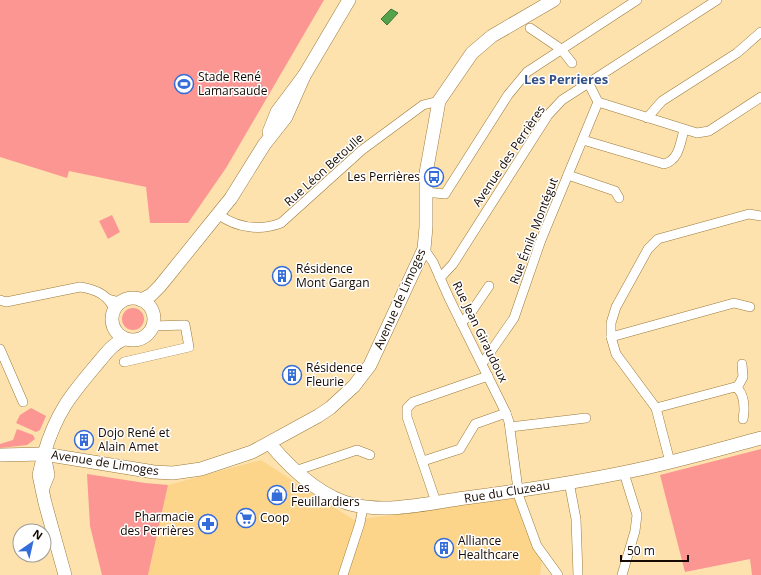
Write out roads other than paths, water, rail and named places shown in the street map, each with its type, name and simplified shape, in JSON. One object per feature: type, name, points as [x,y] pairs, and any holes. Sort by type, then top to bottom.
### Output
[{"type":"main road","points":[[147,301],[219,215],[264,145],[286,117],[304,76],[349,0]]},
{"type":"main road","name":"Avenue de Limoges","points":[[0,455],[44,454],[124,468],[173,473],[217,465],[252,452],[270,444],[330,408],[354,386],[370,365],[424,249],[426,227],[426,173],[438,101],[472,53],[492,36],[554,0]]},
{"type":"main road","points":[[131,298],[147,301],[154,319],[153,326],[145,337],[139,340],[119,335],[112,324],[114,304],[131,298]]},
{"type":"main road","points":[[65,575],[42,490],[48,475],[44,454],[54,424],[67,400],[111,347],[119,335]]},
{"type":"main road","name":"Rue du Cluzeau","points":[[270,444],[295,471],[327,496],[363,507],[395,508],[517,491],[624,473],[761,438]]},
{"type":"street","points":[[425,192],[445,194],[517,83],[527,72],[637,0]]},
{"type":"street","name":"Avenue des Perrières","points":[[440,278],[453,264],[548,115],[562,100],[717,0]]},
{"type":"street","points":[[530,28],[561,49],[572,63]]},
{"type":"street","points":[[647,118],[662,101],[737,53],[761,32]]},
{"type":"street","points":[[588,82],[598,102],[697,133],[709,131],[761,97]]},
{"type":"street","name":"Rue Léon Betoulle","points":[[219,215],[230,222],[251,228],[272,226],[281,223],[362,150],[423,105],[438,101]]},
{"type":"street","name":"Rue Émile Montégut","points":[[482,364],[514,318],[541,240],[598,102]]},
{"type":"street","points":[[583,140],[664,164],[671,162],[675,158],[684,130]]},
{"type":"street","points":[[568,175],[615,191],[619,198]]},
{"type":"street","points":[[670,462],[656,408],[616,354],[611,337],[611,323],[616,307],[648,249],[658,239],[749,214],[761,216]]},
{"type":"street","name":"Rue Jean Giraudoux","points":[[424,249],[433,262],[461,323],[506,413],[510,428],[517,491],[537,546],[558,575]]},
{"type":"street","points":[[461,323],[470,314],[489,286]]},
{"type":"street","points":[[0,300],[6,302],[80,287],[91,288],[114,304]]},
{"type":"street","points":[[611,337],[734,303],[750,307]]},
{"type":"street","points":[[124,362],[189,347],[185,324],[153,326]]},
{"type":"street","points":[[0,349],[23,402]]},
{"type":"street","points":[[737,388],[743,377],[742,364]]},
{"type":"street","points":[[436,502],[406,411],[410,404],[488,376]]},
{"type":"street","points":[[656,408],[732,386],[741,392],[744,409],[743,419]]},
{"type":"street","points":[[423,461],[460,449],[475,424],[506,413]]},
{"type":"street","points":[[510,428],[586,418]]},
{"type":"street","points":[[295,471],[357,450],[370,455]]},
{"type":"street","points":[[622,575],[635,531],[637,515],[624,473]]},
{"type":"street","points":[[569,482],[576,520],[578,575]]},
{"type":"street","points":[[343,575],[360,523],[363,507]]},
{"type":"place","name":"Stade René Lamarsaude","points":[[184,84]]},
{"type":"place","name":"Les Perrières","points":[[434,177]]},
{"type":"place","name":"Résidence Mont Gargan","points":[[282,276]]},
{"type":"place","name":"Résidence Fleurie","points":[[292,375]]},
{"type":"place","name":"Dojo René et Alain Amet","points":[[84,440]]},
{"type":"place","name":"Les Feuillardiers","points":[[277,495]]},
{"type":"place","name":"Coop","points":[[246,518]]},
{"type":"place","name":"Pharmacie des Perrières","points":[[208,524]]},
{"type":"place","name":"Alliance Healthcare","points":[[444,548]]},
{"type":"district","name":"Les Perrieres","points":[[566,79]]}]
